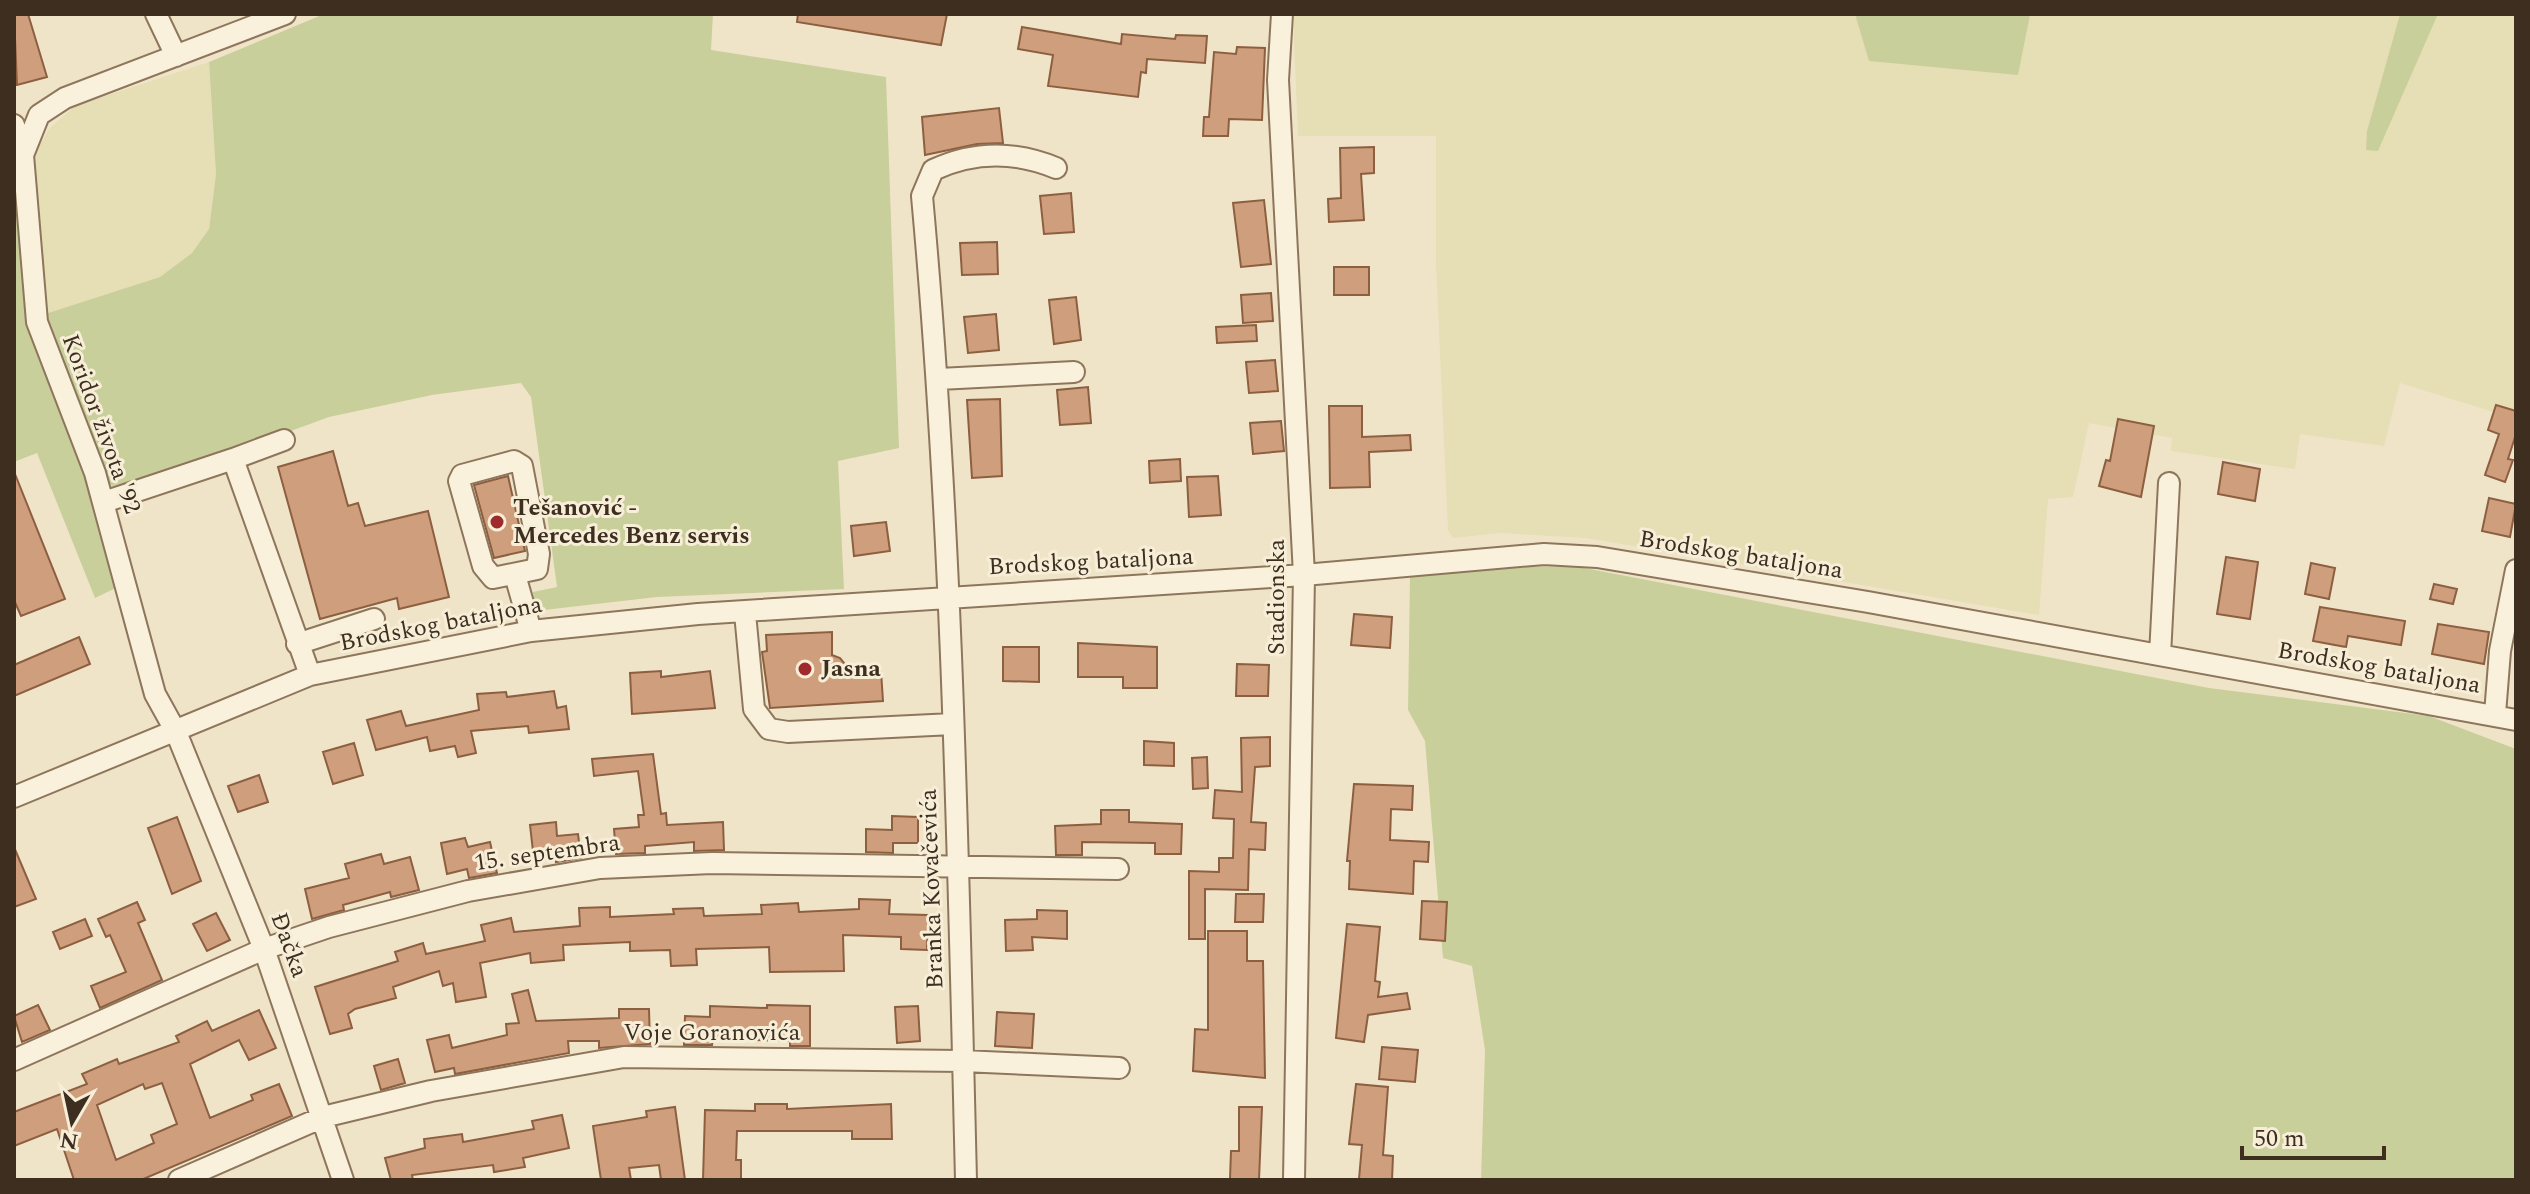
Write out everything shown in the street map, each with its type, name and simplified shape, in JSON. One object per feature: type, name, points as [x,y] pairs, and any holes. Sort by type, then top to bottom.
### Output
[{"type":"street","points":[[156,14],[176,56]]},
{"type":"street","points":[[23,155],[39,115],[65,98],[285,14]]},
{"type":"street","name":"Stadionska","points":[[1282,14],[1278,80],[1304,575],[1294,1180]]},
{"type":"street","name":"Koridor života '92","points":[[14,125],[23,155],[37,322],[104,502],[155,694],[176,732]]},
{"type":"street","points":[[949,596],[939,379],[922,196],[925,183],[933,170],[968,159],[1014,154],[1056,168]]},
{"type":"street","points":[[939,379],[1074,372]]},
{"type":"street","points":[[104,502],[284,440]]},
{"type":"street","points":[[233,459],[310,675]]},
{"type":"street","points":[[514,461],[522,466],[539,554],[537,569],[515,575],[493,578],[483,566],[459,481],[462,475],[514,461]]},
{"type":"street","points":[[2160,655],[2169,483]]},
{"type":"street","name":"Brodskog bataljona","points":[[14,797],[310,675],[531,631],[684,615],[1304,575],[1544,554],[1597,557],[2516,720]]},
{"type":"street","points":[[2495,714],[2500,651],[2516,570]]},
{"type":"street","points":[[515,575],[531,631]]},
{"type":"street","name":"Branka Kovačevića","points":[[949,596],[966,1180]]},
{"type":"street","points":[[745,613],[754,709],[769,729],[788,732],[953,724]]},
{"type":"street","points":[[297,644],[374,619]]},
{"type":"street","name":"Đačka","points":[[176,732],[264,949],[343,1180]]},
{"type":"street","name":"15. septembra","points":[[14,1060],[264,949],[329,927],[468,891],[600,868],[712,863],[1118,869]]},
{"type":"street","name":"Voje Goranovića","points":[[179,1180],[323,1117],[431,1091],[624,1057],[963,1061],[1119,1068]]},
{"type":"shaded area","points":[[1293,14],[2400,14],[2367,131],[2378,151],[2438,14],[2516,14],[2516,419],[2400,383],[2384,446],[2300,434],[2295,469],[2171,451],[2172,438],[2089,423],[2073,497],[2048,499],[2039,615],[1586,538],[1500,533],[1453,538],[1448,530],[1436,264],[1436,136],[1298,136]]},
{"type":"shaded area","points":[[209,62],[216,174],[209,229],[192,253],[160,277],[45,314],[31,170],[37,150],[49,129],[75,106]]},
{"type":"green space","points":[[324,14],[713,14],[711,50],[886,77],[899,448],[838,461],[844,589],[657,597],[544,610],[535,607],[533,592],[557,587],[531,397],[521,383],[432,395],[329,417],[214,459],[112,486],[102,474],[45,314],[160,277],[192,253],[209,229],[216,174],[209,62]]},
{"type":"green space","points":[[1855,14],[2030,15],[2018,75],[1869,61]]},
{"type":"green space","points":[[2400,14],[2438,14],[2378,151],[2366,150],[2367,131]]},
{"type":"green space","points":[[14,205],[17,205],[25,304],[33,339],[95,495],[118,587],[95,598],[37,453],[14,462]]},
{"type":"green space","points":[[1574,566],[2209,688],[2429,716],[2516,749],[2516,1180],[1481,1180],[1485,1050],[1472,966],[1443,958],[1425,741],[1408,710],[1410,577],[1497,567]]},
{"type":"building","points":[[14,14],[28,14],[47,77],[17,85]]},
{"type":"building","points":[[798,14],[947,14],[941,45],[797,22]]},
{"type":"building","points":[[1022,27],[1121,44],[1122,34],[1175,39],[1176,35],[1207,36],[1205,63],[1147,59],[1146,73],[1141,72],[1138,97],[1048,86],[1053,55],[1018,49]]},
{"type":"building","points":[[1237,47],[1265,48],[1262,120],[1229,119],[1228,136],[1203,136],[1204,117],[1209,117],[1214,52],[1236,54]]},
{"type":"building","points":[[999,108],[1003,143],[977,144],[925,155],[922,117]]},
{"type":"building","points":[[1374,147],[1374,173],[1361,174],[1364,220],[1329,222],[1328,199],[1341,198],[1340,148]]},
{"type":"building","points":[[1071,193],[1074,232],[1044,234],[1040,196]]},
{"type":"building","points":[[1264,200],[1271,264],[1241,267],[1233,203]]},
{"type":"building","points":[[997,242],[998,274],[962,275],[960,243]]},
{"type":"building","points":[[1334,267],[1369,267],[1369,295],[1334,295]]},
{"type":"building","points":[[1271,293],[1273,321],[1243,323],[1241,295]]},
{"type":"building","points":[[1076,297],[1081,340],[1054,344],[1049,300]]},
{"type":"building","points":[[996,314],[999,350],[968,353],[964,317]]},
{"type":"building","points":[[1256,325],[1257,341],[1217,343],[1216,327]]},
{"type":"building","points":[[1275,360],[1278,391],[1249,393],[1246,362]]},
{"type":"building","points":[[1088,387],[1091,423],[1060,425],[1057,390]]},
{"type":"building","points":[[1000,399],[1002,476],[972,478],[967,400]]},
{"type":"building","points":[[2496,405],[2516,411],[2516,434],[2508,459],[2513,460],[2505,482],[2485,475],[2499,434],[2488,430]]},
{"type":"building","points":[[1329,406],[1362,406],[1362,437],[1410,435],[1411,450],[1369,452],[1370,487],[1330,488]]},
{"type":"building","points":[[2118,419],[2154,426],[2141,497],[2099,486],[2106,460],[2110,461]]},
{"type":"building","points":[[1281,421],[1284,451],[1253,454],[1250,423]]},
{"type":"building","points":[[333,451],[348,506],[358,503],[365,526],[428,511],[449,597],[399,609],[397,598],[320,619],[278,467]]},
{"type":"building","points":[[1180,459],[1181,481],[1150,483],[1149,461]]},
{"type":"building","points":[[2223,462],[2260,469],[2255,501],[2218,494]]},
{"type":"building","points":[[15,474],[65,599],[21,616],[14,600]]},
{"type":"building","points":[[508,476],[525,551],[494,558],[474,485]]},
{"type":"building","points":[[1218,476],[1221,515],[1189,517],[1187,477]]},
{"type":"building","points":[[2489,498],[2516,504],[2510,537],[2482,531]]},
{"type":"building","points":[[886,522],[890,551],[854,556],[851,526]]},
{"type":"building","points":[[2226,557],[2258,562],[2250,619],[2217,614]]},
{"type":"building","points":[[2311,563],[2335,568],[2329,599],[2305,594]]},
{"type":"building","points":[[2434,584],[2457,589],[2453,604],[2430,599]]},
{"type":"building","points":[[2320,607],[2405,621],[2401,645],[2348,636],[2346,647],[2313,641]]},
{"type":"building","points":[[1354,614],[1392,617],[1390,648],[1351,645]]},
{"type":"building","points":[[2438,624],[2489,632],[2484,664],[2432,654]]},
{"type":"building","name":"Jasna","points":[[832,632],[832,655],[840,658],[853,674],[881,671],[883,701],[770,708],[762,652],[767,651],[766,635]]},
{"type":"building","points":[[79,637],[90,664],[14,696],[14,665]]},
{"type":"building","points":[[1078,643],[1157,647],[1157,688],[1123,688],[1123,677],[1078,677]]},
{"type":"building","points":[[1003,647],[1039,647],[1039,682],[1003,681]]},
{"type":"building","points":[[1237,664],[1269,665],[1268,696],[1236,696]]},
{"type":"building","points":[[661,671],[661,677],[710,671],[715,708],[632,714],[630,673]]},
{"type":"building","points":[[554,691],[557,708],[566,706],[569,729],[529,733],[528,726],[471,731],[476,753],[458,757],[455,746],[430,751],[427,737],[376,750],[367,720],[401,711],[406,726],[479,710],[477,694],[506,692],[507,697]]},
{"type":"building","points":[[1270,737],[1270,766],[1255,767],[1251,822],[1266,823],[1265,850],[1249,849],[1248,890],[1205,889],[1205,939],[1189,939],[1189,871],[1219,872],[1219,858],[1233,858],[1234,819],[1213,818],[1215,790],[1242,792],[1241,738]]},
{"type":"building","points":[[1144,741],[1174,743],[1174,766],[1144,765]]},
{"type":"building","points":[[354,743],[363,775],[333,784],[323,752]]},
{"type":"building","points":[[653,754],[661,814],[666,813],[667,825],[723,822],[724,850],[694,851],[694,842],[645,846],[645,853],[616,854],[614,829],[639,827],[638,815],[644,815],[638,771],[594,776],[592,759]]},
{"type":"building","points":[[1207,757],[1208,788],[1193,789],[1192,758]]},
{"type":"building","points":[[259,775],[268,802],[238,812],[228,786]]},
{"type":"building","points":[[1354,784],[1413,786],[1412,810],[1391,809],[1390,840],[1429,842],[1428,862],[1414,861],[1413,894],[1349,889],[1350,861],[1347,861]]},
{"type":"building","points":[[1101,810],[1129,810],[1129,822],[1182,824],[1181,854],[1155,854],[1155,843],[1082,842],[1082,855],[1056,855],[1055,826],[1101,824]]},
{"type":"building","points":[[892,816],[918,817],[918,843],[893,843],[893,853],[866,852],[866,829],[892,830]]},
{"type":"building","points":[[177,817],[201,881],[172,894],[148,828]]},
{"type":"building","points":[[556,822],[557,836],[578,834],[581,858],[556,862],[555,858],[534,860],[530,825]]},
{"type":"building","points":[[465,838],[468,847],[490,842],[497,873],[469,878],[467,869],[447,874],[441,843]]},
{"type":"building","points":[[14,847],[36,899],[14,907]]},
{"type":"building","points":[[381,854],[384,864],[410,857],[419,890],[391,897],[390,892],[343,905],[344,910],[312,919],[305,889],[349,878],[345,864]]},
{"type":"building","points":[[1236,894],[1264,894],[1263,922],[1235,922]]},
{"type":"building","points":[[859,899],[890,900],[889,914],[928,915],[927,950],[901,949],[901,937],[843,935],[844,971],[770,972],[769,947],[696,949],[697,965],[671,966],[670,950],[630,951],[630,942],[563,945],[564,960],[531,963],[530,953],[480,963],[486,997],[456,1002],[453,983],[443,986],[439,971],[393,987],[396,998],[355,1009],[348,1014],[352,1028],[330,1034],[315,987],[398,961],[395,952],[423,943],[426,954],[485,941],[481,925],[511,918],[514,932],[580,926],[579,908],[610,907],[610,917],[674,914],[673,909],[703,908],[704,916],[762,914],[761,905],[798,903],[799,912],[859,909]]},
{"type":"building","points":[[1422,901],[1447,902],[1445,941],[1420,939]]},
{"type":"building","points":[[137,902],[145,920],[138,923],[162,980],[100,1008],[91,986],[126,972],[110,935],[106,937],[98,919]]},
{"type":"building","points":[[1037,910],[1067,911],[1067,939],[1032,937],[1033,950],[1006,951],[1005,920],[1037,919]]},
{"type":"building","points":[[216,913],[230,940],[207,951],[193,924]]},
{"type":"building","points":[[85,919],[92,936],[60,949],[53,932]]},
{"type":"building","points":[[1347,924],[1380,927],[1375,981],[1380,982],[1378,997],[1407,993],[1410,1009],[1368,1015],[1364,1042],[1336,1038]]},
{"type":"building","points":[[1208,931],[1247,931],[1247,961],[1263,961],[1265,1078],[1193,1071],[1195,1029],[1208,1030]]},
{"type":"building","points":[[528,990],[536,1021],[619,1018],[619,1009],[649,1009],[650,1044],[599,1048],[599,1041],[568,1041],[569,1053],[455,1074],[454,1068],[435,1072],[427,1040],[449,1035],[452,1048],[507,1035],[506,1024],[519,1023],[512,994]]},
{"type":"building","points":[[38,1005],[50,1030],[22,1042],[14,1016]]},
{"type":"building","points":[[767,1005],[810,1006],[810,1046],[790,1046],[790,1041],[713,1039],[712,1045],[684,1045],[685,1016],[710,1017],[710,1006],[767,1008]]},
{"type":"building","points":[[918,1006],[920,1041],[897,1043],[895,1007]]},
{"type":"building","points":[[259,1010],[276,1048],[249,1060],[239,1040],[190,1064],[210,1118],[253,1100],[251,1095],[279,1084],[292,1116],[141,1180],[74,1180],[57,1129],[14,1146],[14,1112],[87,1084],[82,1074],[117,1059],[119,1064],[179,1042],[176,1036],[207,1021],[212,1031]],"holes":[[[162,1083],[177,1124],[151,1135],[154,1143],[116,1160],[97,1105],[143,1084],[145,1089]]]},
{"type":"building","points":[[997,1012],[1034,1014],[1032,1048],[995,1046]]},
{"type":"building","points":[[1382,1047],[1418,1050],[1415,1082],[1379,1079]]},
{"type":"building","points":[[398,1059],[405,1083],[381,1090],[374,1066]]},
{"type":"building","points":[[1356,1084],[1388,1087],[1383,1155],[1393,1156],[1392,1180],[1359,1179],[1362,1145],[1349,1144]]},
{"type":"building","points":[[755,1104],[787,1104],[787,1109],[891,1104],[892,1139],[852,1139],[852,1131],[737,1131],[736,1160],[741,1160],[741,1180],[703,1180],[705,1110],[755,1111]]},
{"type":"building","points":[[675,1107],[685,1180],[661,1180],[659,1165],[629,1168],[631,1180],[601,1180],[593,1126],[647,1117],[646,1111]]},
{"type":"building","points":[[1239,1107],[1262,1107],[1259,1180],[1230,1179],[1231,1151],[1239,1151]]},
{"type":"building","points":[[562,1115],[569,1148],[523,1158],[525,1167],[494,1172],[493,1165],[412,1175],[413,1180],[391,1180],[385,1158],[425,1148],[424,1139],[462,1134],[463,1142],[534,1129],[532,1121]]},
{"type":"place","name":"Tešanović - Mercedes Benz servis","points":[[497,522]]},
{"type":"place","name":"Jasna","points":[[805,669]]}]
